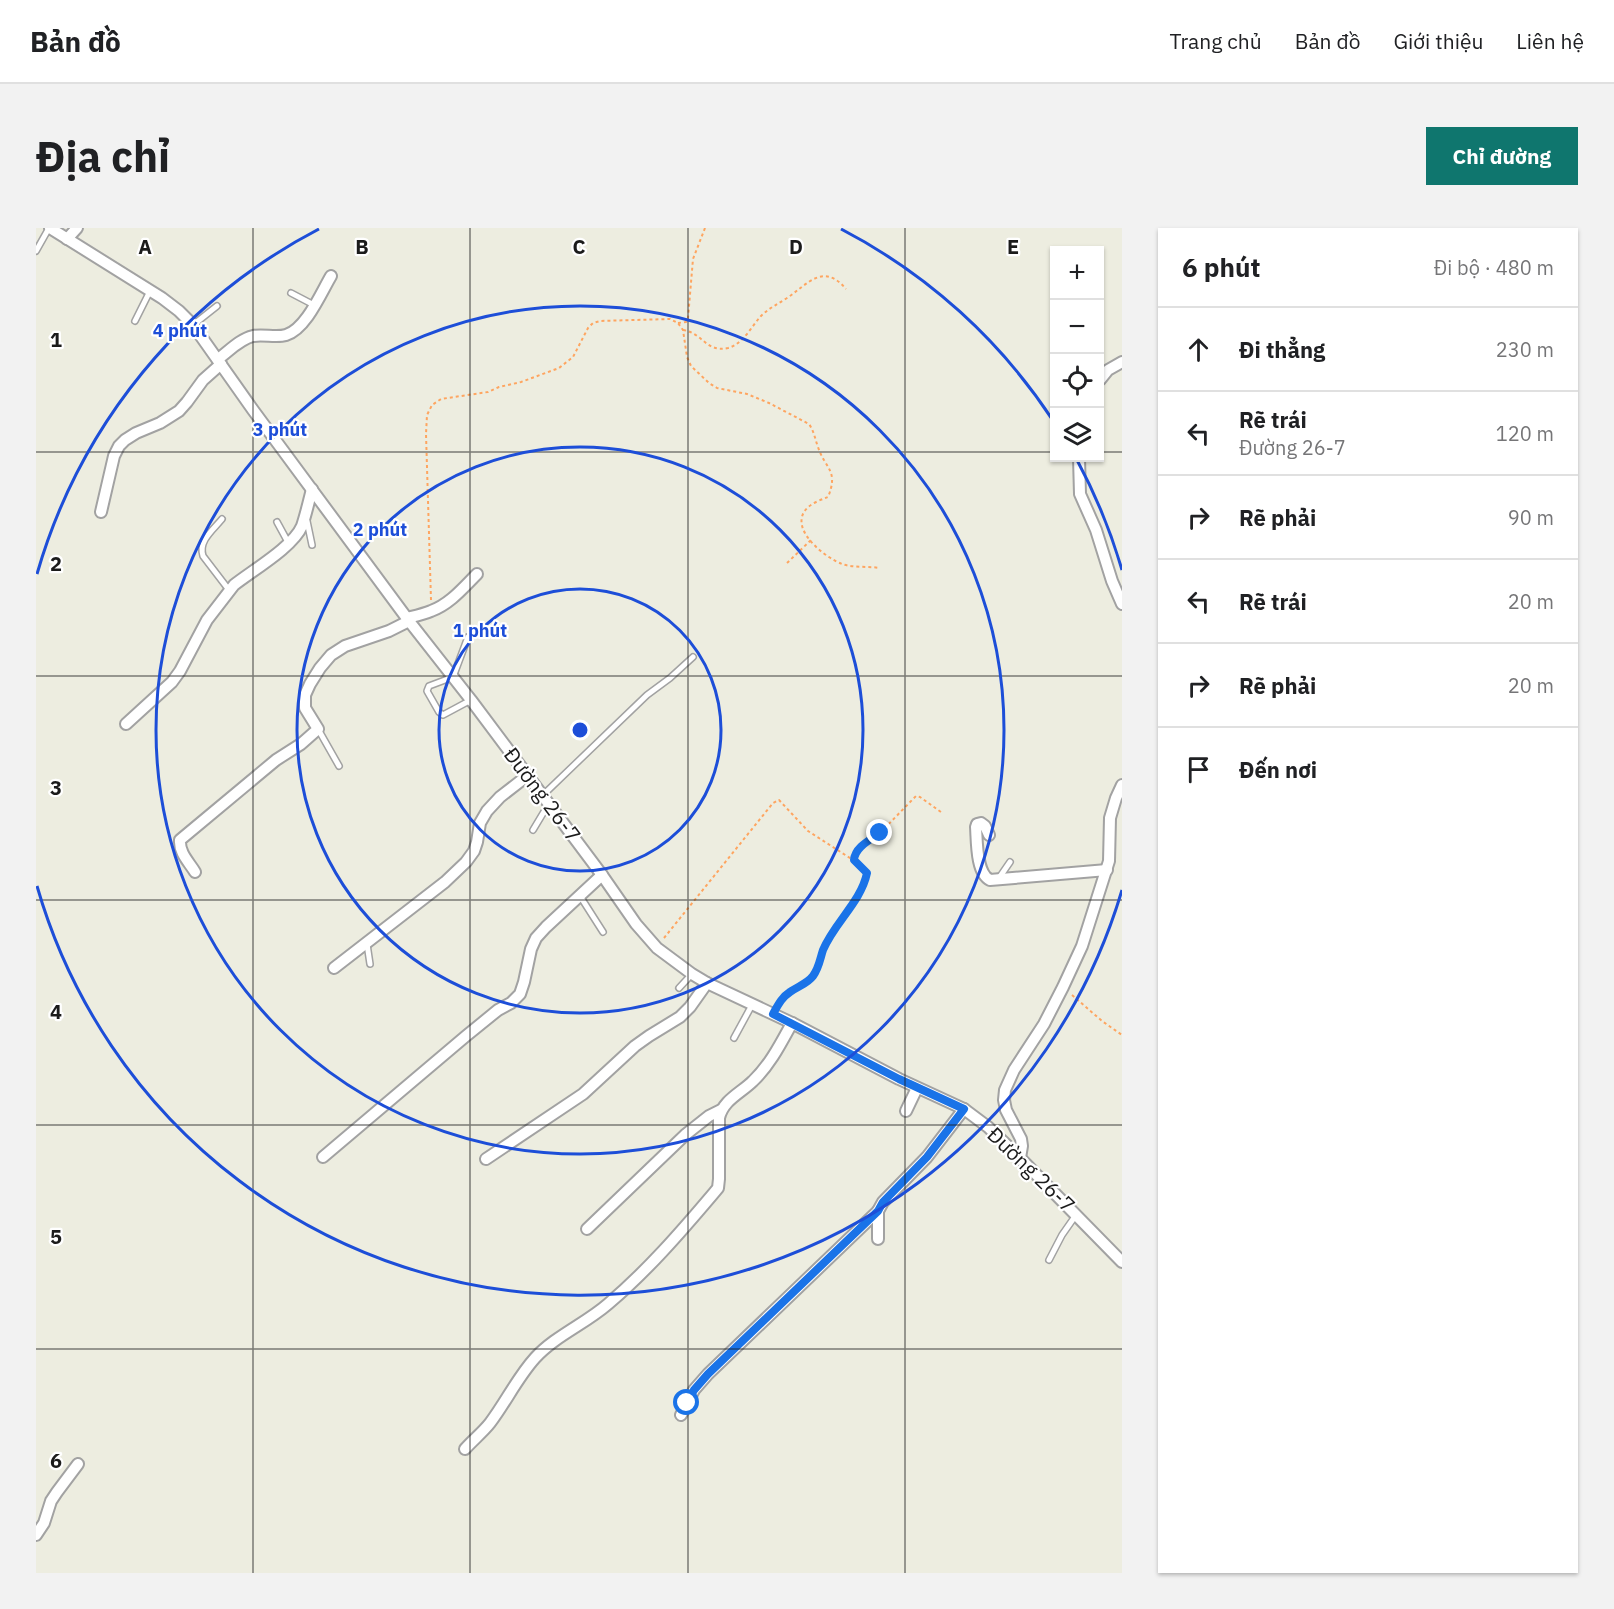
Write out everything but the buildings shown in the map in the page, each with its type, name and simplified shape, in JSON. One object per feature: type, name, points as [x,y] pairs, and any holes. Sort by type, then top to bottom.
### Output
[{"type":"street","name":"Đường 26-7","points":[[50,228],[150,291],[179,311],[193,325],[408,620],[471,700],[636,924],[657,948],[707,983],[792,1023],[917,1088],[964,1109],[988,1127],[1122,1262]]},
{"type":"street","points":[[68,239],[77,228]]},
{"type":"street","points":[[100,512],[114,456],[119,446],[136,433],[160,423],[179,411],[203,380],[240,342],[253,336],[286,335],[298,328],[331,276]]},
{"type":"street","points":[[1104,375],[1122,362]]},
{"type":"street","points":[[1079,462],[1080,494],[1096,530],[1112,581],[1122,604]]},
{"type":"street","points":[[126,724],[172,682],[207,620],[229,590],[289,544],[297,535],[312,489]]},
{"type":"street","points":[[195,872],[179,847],[180,840],[276,760],[301,744],[318,729],[305,708],[305,695],[315,676],[331,655],[345,646],[388,631],[408,620],[431,612],[450,601],[477,574]]},
{"type":"street","points":[[334,968],[445,882],[466,862],[474,851],[480,823],[487,811],[500,797],[527,776]]},
{"type":"street","points":[[1020,1158],[1021,1139],[1006,1110],[1005,1090],[1014,1070],[1044,1024],[1082,946],[1107,870],[1110,854],[1110,818],[1122,785]]},
{"type":"street","points":[[989,835],[985,826],[981,823],[977,824],[981,870],[985,878],[990,880],[1107,870]]},
{"type":"street","points":[[322,1156],[520,994],[536,938],[602,875]]},
{"type":"street","points":[[486,1159],[583,1094],[635,1046],[680,1017],[707,983]]},
{"type":"street","points":[[587,1229],[685,1135],[709,1116],[721,1110],[733,1097],[753,1082],[792,1023]]},
{"type":"street","points":[[906,1111],[917,1088]]},
{"type":"street","points":[[681,1415],[694,1390],[708,1374],[878,1211],[883,1202],[941,1141],[964,1109]]},
{"type":"street","points":[[465,1449],[490,1423],[535,1358],[548,1346],[606,1306],[629,1286],[679,1235],[718,1188],[721,1110]]},
{"type":"street","points":[[878,1211],[878,1239]]},
{"type":"street","points":[[36,1535],[44,1523],[51,1501],[78,1464]]},
{"type":"lane","points":[[36,251],[50,228]]},
{"type":"lane","points":[[135,321],[150,291]]},
{"type":"lane","points":[[291,293],[314,305]]},
{"type":"lane","points":[[193,325],[217,306]]},
{"type":"lane","points":[[305,513],[312,545]]},
{"type":"lane","points":[[222,519],[201,544],[201,550],[203,556],[229,590]]},
{"type":"lane","points":[[277,522],[289,544]]},
{"type":"lane","points":[[468,637],[453,677],[429,686],[428,691],[439,712],[443,715],[471,700]]},
{"type":"lane","points":[[533,830],[545,801],[648,695],[693,657]]},
{"type":"lane","points":[[318,729],[339,766]]},
{"type":"lane","points":[[998,880],[1010,862]]},
{"type":"lane","points":[[580,896],[603,932]]},
{"type":"lane","points":[[366,943],[370,964]]},
{"type":"lane","points":[[679,988],[692,974]]},
{"type":"lane","points":[[734,1038],[752,1004]]},
{"type":"lane","points":[[1049,1260],[1067,1227],[1077,1215]]},
{"type":"path","points":[[678,323],[686,322],[688,318],[693,259],[705,228]]},
{"type":"path","points":[[683,330],[691,331],[708,345],[717,349],[726,349],[742,340],[760,317],[774,304],[786,299],[805,283],[816,278],[830,276],[846,289]]},
{"type":"path","points":[[431,612],[426,434],[428,415],[432,405],[441,399],[488,392],[559,368],[573,357],[588,328],[600,321],[670,319],[678,323],[683,330],[687,357],[691,366],[709,383],[717,388],[747,394],[769,403],[809,424],[813,429],[818,449],[830,467],[832,486],[828,497],[805,511],[802,520],[803,531],[830,559],[850,566],[880,568]]},
{"type":"path","points":[[787,563],[810,540]]},
{"type":"path","points":[[854,860],[854,854],[858,849],[887,827],[914,797],[920,797],[941,812]]},
{"type":"path","points":[[657,948],[773,803],[778,800],[808,831],[854,860],[867,873],[857,895],[829,937],[820,965],[813,976],[781,1000],[773,1014]]},
{"type":"path","points":[[1063,987],[1122,1035]]},
{"type":"route","points":[[687,1403],[694,1390],[708,1374],[878,1211],[883,1202],[941,1141],[964,1109],[917,1088],[773,1014],[781,1000],[803,985],[820,965],[829,937],[865,881],[867,873],[854,860],[854,854],[880,833]]}]
